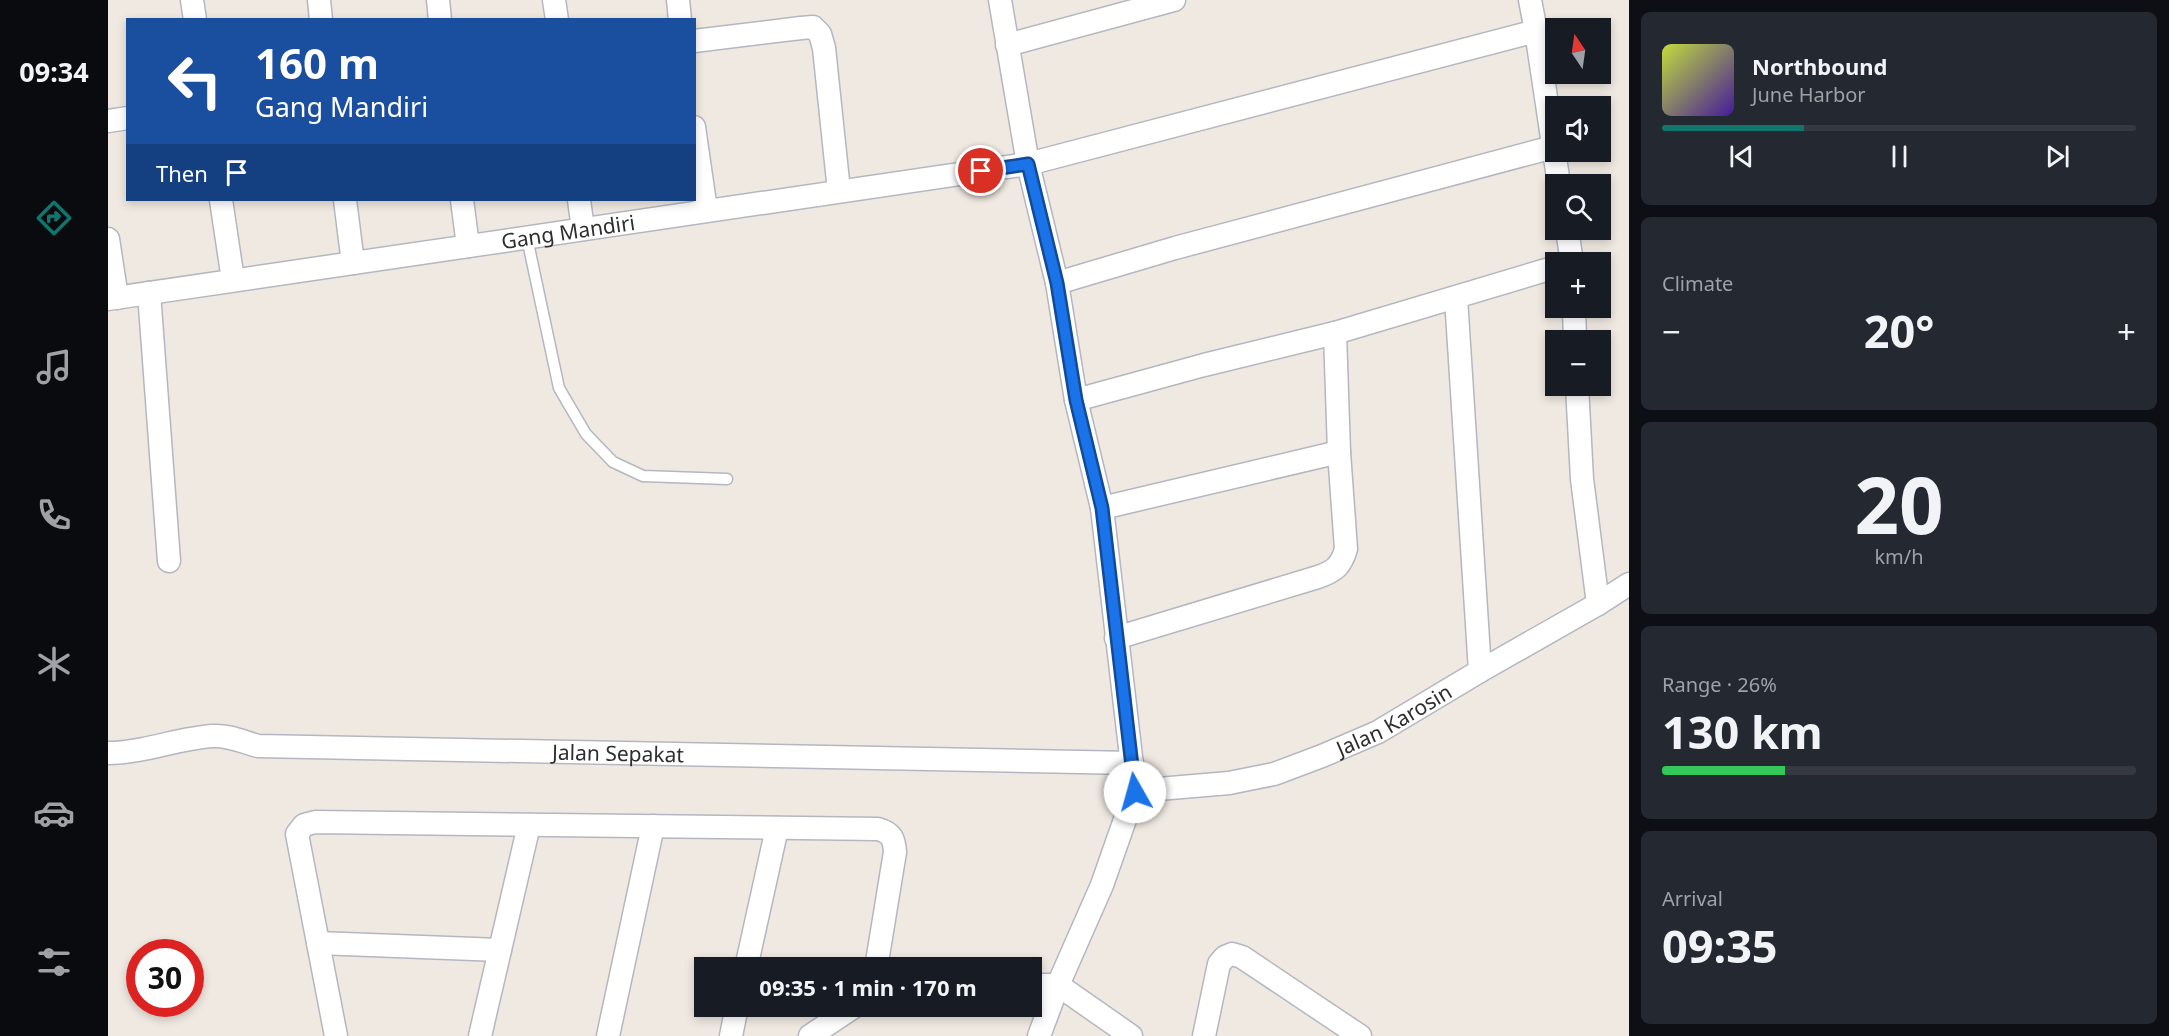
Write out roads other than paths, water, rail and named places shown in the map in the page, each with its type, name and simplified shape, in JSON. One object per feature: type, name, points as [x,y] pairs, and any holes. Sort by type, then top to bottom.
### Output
[{"type":"street","points":[[192,0],[195,18]]},
{"type":"street","points":[[319,0],[321,18]]},
{"type":"street","points":[[438,0],[440,18]]},
{"type":"street","points":[[554,0],[557,18]]},
{"type":"street","points":[[678,0],[680,18]]},
{"type":"street","points":[[1000,0],[1028,164],[1057,283],[1076,400],[1102,508],[1135,792],[1101,885],[1039,1036]]},
{"type":"street","points":[[1007,45],[1174,0]]},
{"type":"street","points":[[1530,0],[1546,96]]},
{"type":"street","points":[[696,41],[801,27],[813,27],[820,34],[824,48],[839,191]]},
{"type":"street","name":"Gang Mandiri","points":[[112,298],[1028,164],[1536,31]]},
{"type":"street","points":[[108,121],[126,118]]},
{"type":"street","points":[[696,141],[706,210]]},
{"type":"street","points":[[1057,283],[1175,248],[1545,149]]},
{"type":"street","points":[[221,201],[232,280]]},
{"type":"street","points":[[345,201],[353,263]]},
{"type":"street","points":[[462,201],[468,246]]},
{"type":"street","points":[[579,201],[583,229]]},
{"type":"street","points":[[108,239],[112,298]]},
{"type":"street","points":[[1076,400],[1335,333],[1545,270]]},
{"type":"street","points":[[149,293],[169,561]]},
{"type":"street","points":[[1456,298],[1480,671]]},
{"type":"street","points":[[1116,638],[1335,571],[1342,563],[1346,549],[1339,452],[1335,333]]},
{"type":"street","points":[[1578,396],[1582,479],[1598,604]]},
{"type":"street","points":[[1102,508],[1339,452]]},
{"type":"street","name":"Jalan Karosin","points":[[1135,792],[1229,783],[1274,774],[1378,732],[1629,584]]},
{"type":"street","name":"Jalan Sepakat","points":[[108,753],[124,753],[214,736],[229,737],[258,746],[1132,763]]},
{"type":"street","points":[[336,1036],[297,834],[304,825],[315,822],[878,829],[887,832],[894,839],[896,852],[878,957]]},
{"type":"street","points":[[480,1036],[528,825]]},
{"type":"street","points":[[608,1036],[653,826]]},
{"type":"street","points":[[748,957],[777,828]]},
{"type":"street","points":[[318,943],[500,950]]},
{"type":"street","points":[[1204,1036],[1219,964],[1232,954],[1242,957],[1360,1036]]},
{"type":"street","points":[[1042,984],[1058,985],[1131,1036]]},
{"type":"street","points":[[731,1036],[735,1017]]},
{"type":"street","points":[[810,1036],[838,1017]]},
{"type":"lane","points":[[527,238],[559,388],[586,434],[613,462],[643,476],[727,479]]}]
